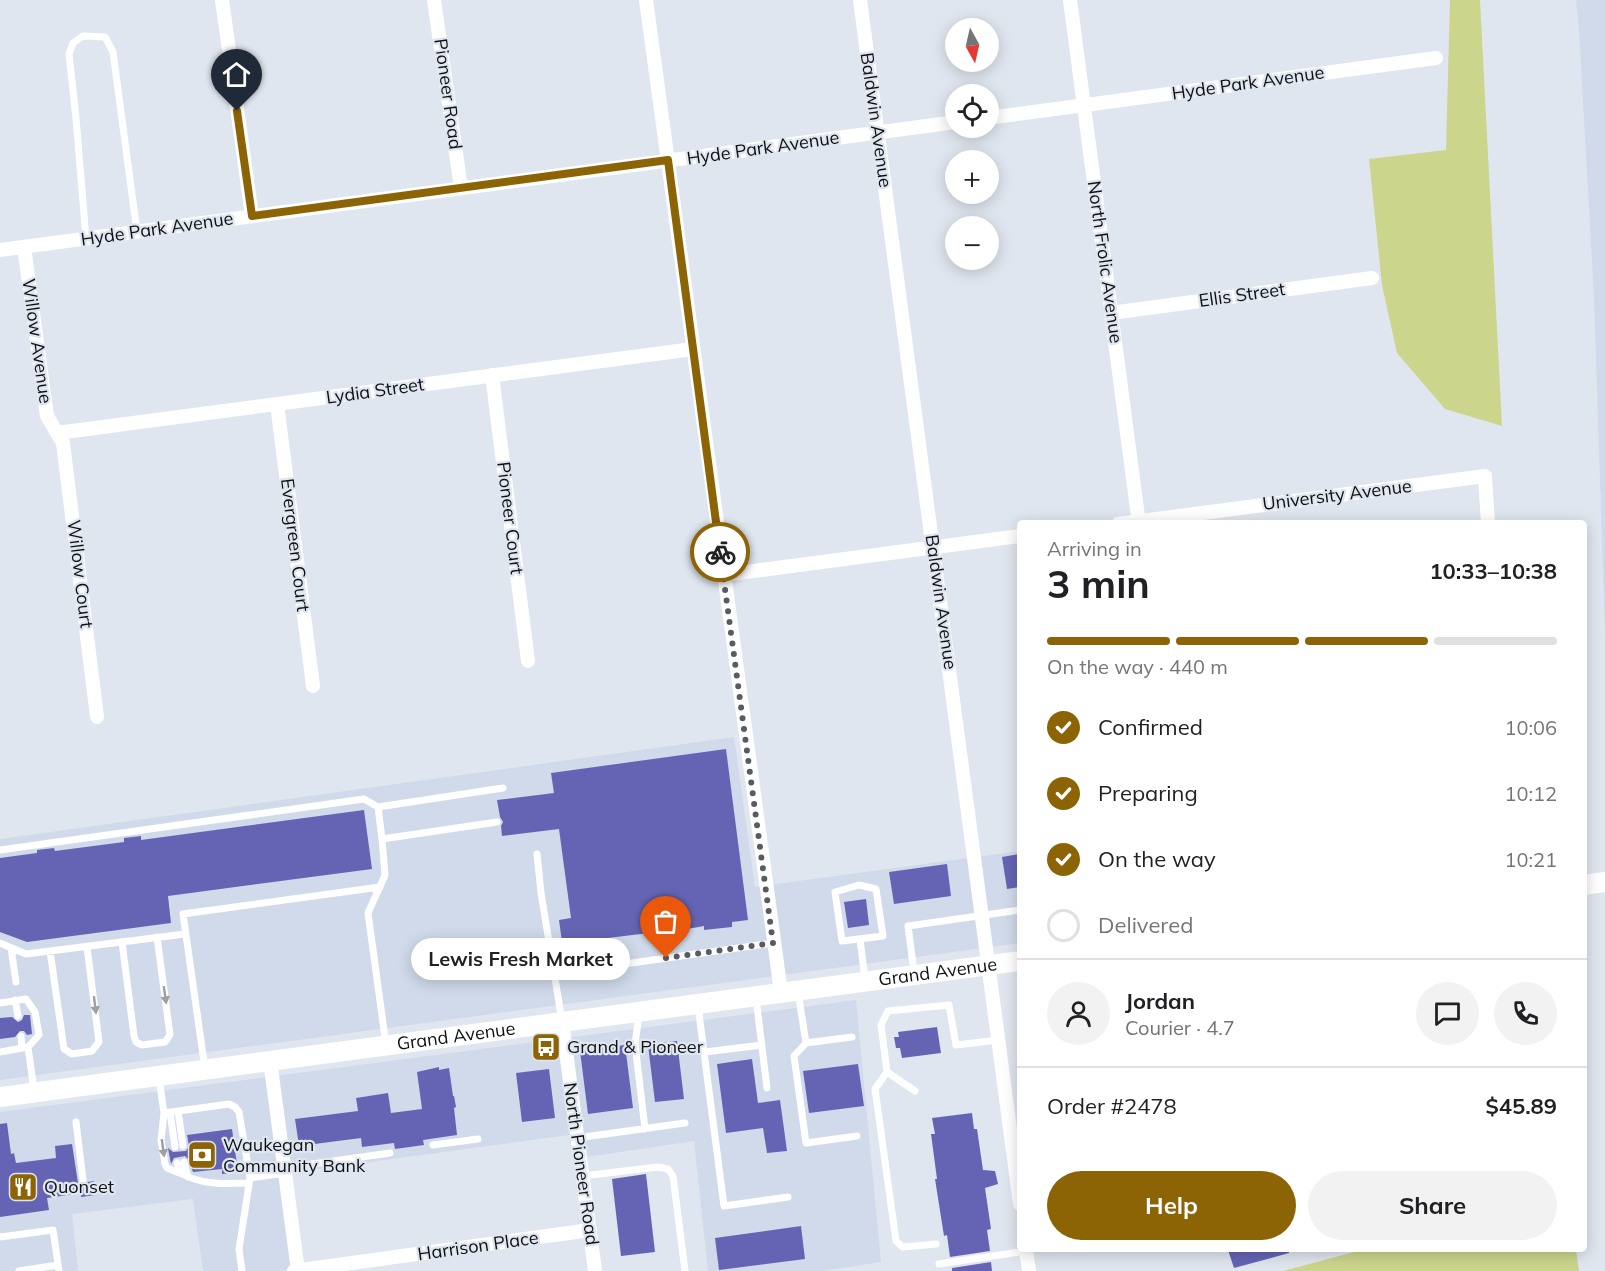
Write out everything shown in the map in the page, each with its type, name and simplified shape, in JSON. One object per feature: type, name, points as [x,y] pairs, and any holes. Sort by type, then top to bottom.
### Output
[{"type":"main road","points":[[1587,885],[1605,882]]},
{"type":"main road","name":"Grand Avenue","points":[[0,1097],[1017,961]]},
{"type":"street","points":[[222,0],[252,216]]},
{"type":"street","name":"Pioneer Road","points":[[434,0],[461,188]]},
{"type":"street","points":[[646,0],[773,943],[789,991]]},
{"type":"street","name":"Baldwin Avenue","points":[[860,0],[1017,1181]]},
{"type":"street","name":"North Frolic Avenue","points":[[1070,0],[1139,520]]},
{"type":"street","name":"Hyde Park Avenue","points":[[999,117],[1436,58]]},
{"type":"street","name":"Hyde Park Avenue","points":[[0,250],[945,123]]},
{"type":"street","name":"Willow Avenue","points":[[24,247],[47,416],[57,433]]},
{"type":"street","name":"Ellis Street","points":[[1111,313],[1372,278]]},
{"type":"street","name":"Lydia Street","points":[[57,433],[693,349]]},
{"type":"street","name":"Pioneer Court","points":[[492,375],[528,661]]},
{"type":"street","name":"Evergreen Court","points":[[277,404],[313,686]]},
{"type":"street","name":"Willow Court","points":[[57,433],[63,443],[98,717]]},
{"type":"street","name":"University Avenue","points":[[1154,520],[1485,476],[1488,520]]},
{"type":"street","points":[[723,575],[1017,536]]},
{"type":"street","name":"North Pioneer Road","points":[[562,1021],[595,1271]]},
{"type":"street","points":[[270,1060],[297,1271]]},
{"type":"street","name":"Harrison Place","points":[[297,1271],[590,1230]]},
{"type":"street","points":[[1026,1252],[1029,1271]]},
{"type":"lane","points":[[86,239],[69,54],[73,43],[82,36],[105,37],[113,52],[137,232]]},
{"type":"lane","points":[[0,849],[364,799],[378,807],[503,788]]},
{"type":"lane","points":[[378,807],[385,875],[368,914],[386,1044]]},
{"type":"lane","points":[[382,838],[497,822]]},
{"type":"lane","points":[[537,854],[562,1021]]},
{"type":"lane","points":[[853,886],[876,889],[878,898],[883,936],[860,939],[842,941],[835,892],[853,886]]},
{"type":"lane","points":[[206,1069],[183,914],[380,887]]},
{"type":"lane","points":[[914,975],[908,926],[1017,910]]},
{"type":"lane","points":[[0,943],[26,954],[185,934]]},
{"type":"lane","points":[[122,942],[134,1036],[136,1042],[142,1046],[165,1042],[170,1035],[157,938]]},
{"type":"lane","points":[[860,939],[865,981]]},
{"type":"lane","points":[[554,974],[773,943]]},
{"type":"lane","points":[[50,951],[64,1049],[72,1054],[92,1051],[99,1042],[87,946]]},
{"type":"lane","points":[[12,948],[16,982]]},
{"type":"lane","points":[[789,991],[806,1043]]},
{"type":"lane","points":[[755,996],[767,1088]]},
{"type":"lane","points":[[0,1003],[26,999],[35,1012],[39,1035],[25,1048],[0,1052]]},
{"type":"lane","points":[[15,1000],[18,1016]]},
{"type":"lane","points":[[698,1004],[724,1206],[788,1197]]},
{"type":"lane","points":[[936,1244],[903,1247],[896,1241],[875,1089],[887,1072],[881,1025],[888,1011],[949,1005],[956,1045],[999,1040]]},
{"type":"lane","points":[[640,1011],[636,1044],[645,1129]]},
{"type":"lane","points":[[21,1036],[34,1092]]},
{"type":"lane","points":[[852,1037],[806,1043],[794,1056],[806,1143],[857,1136]]},
{"type":"lane","points":[[705,1052],[762,1045]]},
{"type":"lane","points":[[887,1072],[915,1091]]},
{"type":"lane","points":[[159,1076],[167,1113],[179,1147],[178,1111]]},
{"type":"lane","points":[[167,1113],[229,1104],[239,1113],[249,1181],[239,1249],[242,1271]]},
{"type":"lane","points":[[167,1113],[161,1140],[165,1164],[167,1168],[196,1181],[215,1184],[249,1181],[284,1170],[390,1153]]},
{"type":"lane","points":[[76,1122],[83,1180]]},
{"type":"lane","points":[[577,1138],[685,1123]]},
{"type":"lane","points":[[433,1145],[478,1139]]},
{"type":"lane","points":[[181,1162],[185,1176]]},
{"type":"lane","points":[[582,1176],[658,1167],[668,1169],[673,1176],[685,1271]]},
{"type":"lane","points":[[0,1237],[53,1230],[59,1268],[19,1271]]},
{"type":"lane","points":[[939,1264],[1017,1251]]},
{"type":"shaded area","points":[[1576,0],[1605,0],[1605,634],[1594,297]]},
{"type":"shaded area","points":[[734,737],[755,887],[1017,851],[1017,943],[0,1080],[0,839]]},
{"type":"shaded area","points":[[856,1000],[881,1262],[822,1271],[708,1271],[694,1141],[573,1159],[569,1135],[289,1173],[300,1268],[279,1271],[203,1271],[193,1199],[72,1214],[78,1271],[0,1271],[0,1112]]},
{"type":"green space","points":[[1450,0],[1480,0],[1502,426],[1445,409],[1397,353],[1382,285],[1369,159],[1446,150]]},
{"type":"green space","points":[[1354,1252],[1576,1252],[1579,1271],[1283,1271]]},
{"type":"building","points":[[726,749],[748,920],[732,922],[732,927],[704,930],[704,926],[665,933],[665,931],[600,939],[602,952],[564,957],[559,920],[571,918],[559,829],[502,836],[503,822],[497,800],[554,793],[551,773]]},
{"type":"building","points":[[364,810],[372,869],[168,896],[171,923],[27,942],[0,932],[0,858],[37,853],[37,850],[54,848],[55,851],[124,842],[124,838],[141,836],[141,840]]},
{"type":"building","points":[[1017,854],[1017,887],[1007,889],[1002,857]]},
{"type":"building","points":[[947,864],[951,896],[894,904],[889,872]]},
{"type":"building","points":[[866,899],[869,925],[848,928],[844,902]]},
{"type":"building","points":[[24,1015],[30,1015],[32,1034],[27,1035],[24,1031],[20,1031],[15,1037],[0,1039],[0,1018],[12,1017],[18,1022]]},
{"type":"building","points":[[937,1027],[941,1053],[902,1058],[900,1048],[896,1048],[894,1037],[899,1037],[898,1032]]},
{"type":"building","points":[[677,1041],[684,1099],[655,1102],[648,1045]]},
{"type":"building","points":[[625,1045],[633,1108],[588,1114],[580,1051]]},
{"type":"building","points":[[752,1059],[758,1103],[780,1100],[787,1151],[767,1153],[763,1128],[726,1133],[717,1064]]},
{"type":"building","points":[[858,1064],[864,1106],[809,1113],[803,1071]]},
{"type":"building","points":[[439,1067],[439,1070],[449,1068],[456,1107],[454,1108],[457,1135],[423,1140],[424,1145],[395,1149],[394,1143],[362,1147],[361,1138],[299,1146],[295,1119],[358,1111],[356,1098],[388,1093],[391,1113],[422,1109],[417,1072]]},
{"type":"building","points":[[549,1069],[555,1118],[522,1122],[516,1073]]},
{"type":"building","points":[[972,1113],[974,1129],[977,1129],[983,1170],[995,1171],[998,1184],[985,1188],[991,1229],[987,1230],[990,1251],[950,1257],[947,1235],[944,1236],[935,1179],[937,1179],[931,1134],[935,1134],[932,1118]]},
{"type":"building","name":"Quonset","points":[[7,1123],[11,1154],[14,1153],[16,1163],[56,1158],[55,1146],[72,1144],[78,1183],[83,1186],[94,1181],[95,1195],[81,1197],[81,1193],[47,1198],[49,1210],[0,1217],[0,1124]]},
{"type":"building","name":"Waukegan Community Bank","points":[[232,1129],[238,1172],[222,1174],[222,1169],[193,1172],[185,1156],[174,1158],[171,1164],[168,1148],[173,1152],[186,1151],[189,1146],[187,1135]]},
{"type":"building","points":[[646,1174],[655,1252],[621,1256],[612,1179]]},
{"type":"building","points":[[801,1226],[805,1259],[719,1270],[715,1238]]},
{"type":"building","points":[[1229,1252],[1289,1252],[1289,1253],[1234,1268]]},
{"type":"building","points":[[991,1262],[992,1271],[952,1271],[952,1268]]},
{"type":"way so far","points":[[666,958],[773,943],[720,552]]},
{"type":"place","name":"Lewis Fresh Market","points":[[666,958]]},
{"type":"place","name":"Grand & Pioneer","points":[[546,1047]]},
{"type":"place","name":"Waukegan Community Bank","points":[[202,1155]]},
{"type":"place","name":"Quonset","points":[[23,1187]]},
{"type":"route","points":[[237,111],[252,216],[668,160],[720,552]]}]
